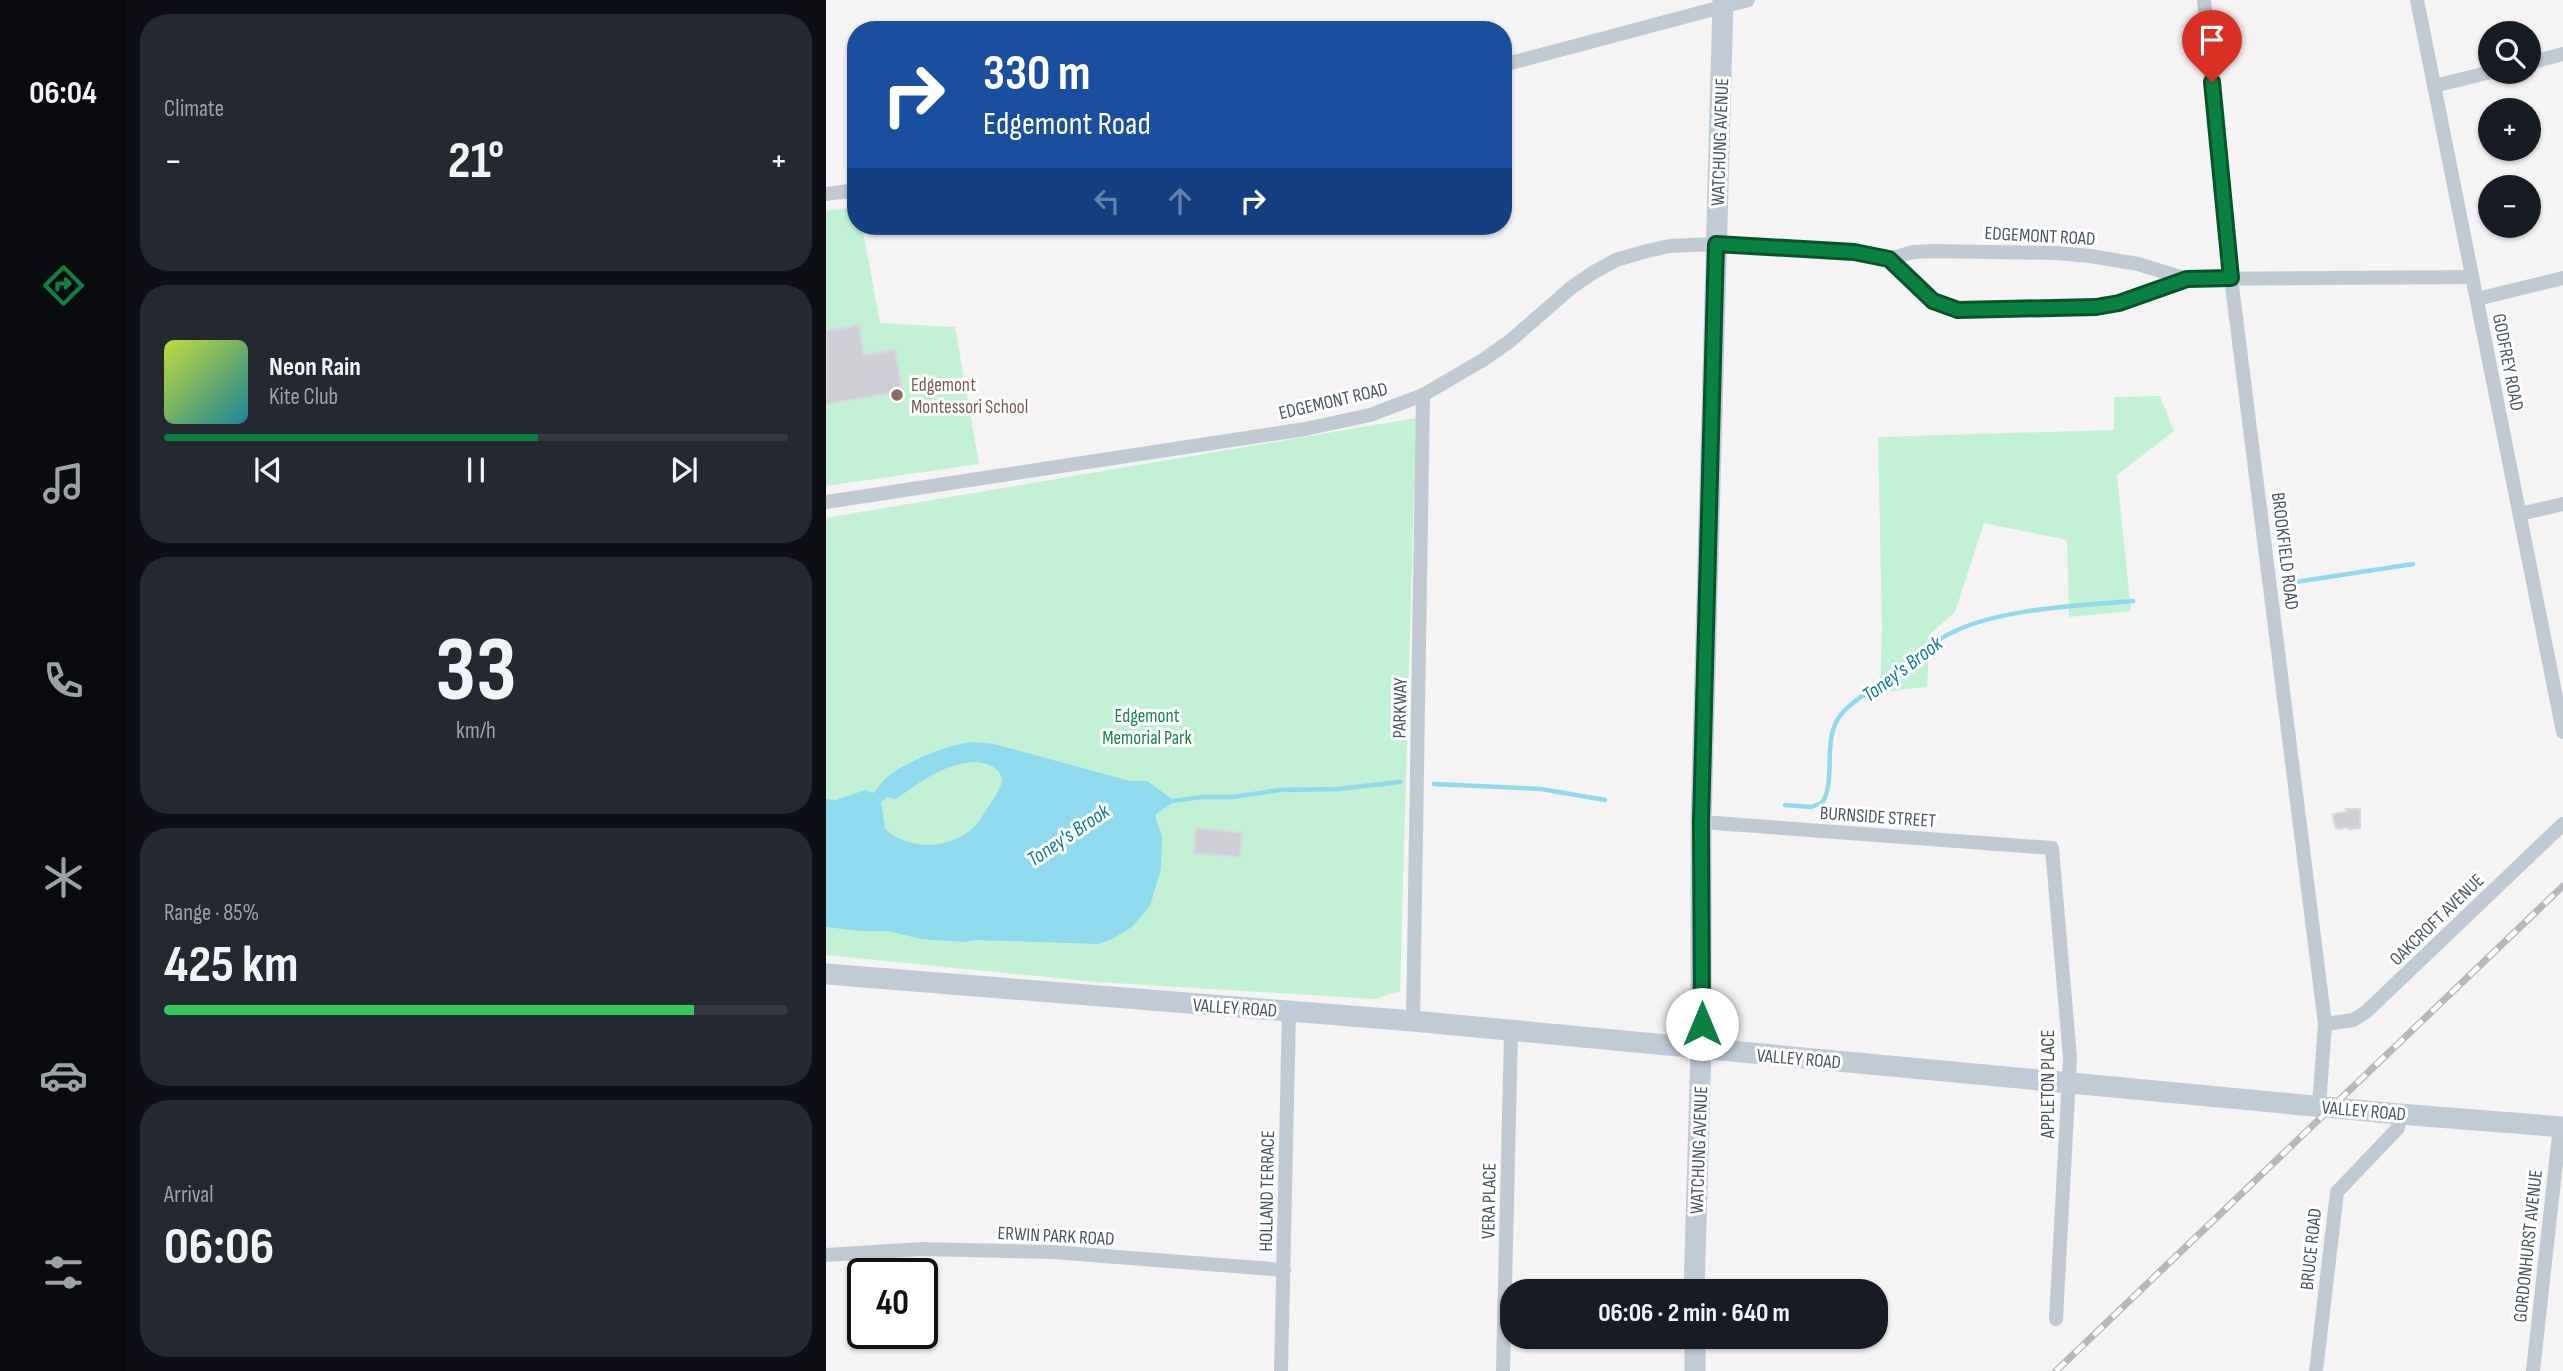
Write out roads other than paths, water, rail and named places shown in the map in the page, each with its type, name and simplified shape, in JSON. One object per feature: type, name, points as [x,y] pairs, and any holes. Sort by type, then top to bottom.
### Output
[{"type":"main road","name":"WATCHUNG AVENUE","points":[[1695,1279],[1702,1049],[1701,822],[1723,3]]},
{"type":"main road","name":"VALLEY ROAD","points":[[826,974],[1413,1021],[2399,1114],[2561,1126]]},
{"type":"main road","points":[[1695,1349],[1695,1371]]},
{"type":"street","points":[[1512,62],[1723,3],[1748,0]]},
{"type":"street","name":"BROOKFIELD ROAD","points":[[2204,0],[2231,278],[2325,1024],[2319,1106]]},
{"type":"street","name":"GODFREY ROAD","points":[[2417,0],[2563,732]]},
{"type":"street","points":[[2541,60],[2563,54]]},
{"type":"street","points":[[2434,86],[2478,75]]},
{"type":"street","points":[[826,194],[847,191]]},
{"type":"street","name":"EDGEMONT ROAD","points":[[826,502],[1314,427],[1370,415],[1423,395],[1483,360],[1536,320],[1573,287],[1616,260],[1669,246],[1716,244],[1854,252],[1889,259],[1913,252],[1933,251],[2056,253],[2138,264],[2187,279]]},
{"type":"street","name":"EDGEMONT ROAD","points":[[1889,259],[1933,301],[1958,310],[2096,307],[2119,303],[2187,279],[2472,277]]},
{"type":"street","points":[[2477,299],[2563,278]]},
{"type":"street","name":"PARKWAY","points":[[1413,1021],[1423,395]]},
{"type":"street","points":[[2520,514],[2563,504]]},
{"type":"street","name":"BURNSIDE STREET","points":[[1701,822],[2052,848]]},
{"type":"street","name":"OAKCROFT AVENUE","points":[[2325,1024],[2353,1020],[2365,1012],[2563,824]]},
{"type":"street","name":"APPLETON PLACE","points":[[2052,848],[2070,1058],[2056,1320]]},
{"type":"street","name":"HOLLAND TERRACE","points":[[1282,1371],[1290,1011]]},
{"type":"street","name":"VERA PLACE","points":[[1503,1371],[1511,1032]]},
{"type":"street","name":"BRUCE ROAD","points":[[2316,1371],[2336,1195],[2340,1187],[2398,1128],[2399,1114]]},
{"type":"street","name":"GORDONHURST AVENUE","points":[[2533,1371],[2561,1126]]},
{"type":"street","name":"ERWIN PARK ROAD","points":[[826,1255],[920,1249],[1053,1252],[1284,1270]]},
{"type":"water","points":[[973,742],[994,744],[1130,781],[1147,781],[1175,801],[1156,814],[1162,836],[1161,869],[1150,906],[1132,927],[1098,944],[976,940],[963,942],[921,939],[888,931],[826,927],[826,799],[836,800],[865,790],[873,793],[884,780],[902,767],[951,746]],"holes":[[[979,762],[997,770],[1002,781],[982,817],[968,832],[948,842],[926,845],[904,840],[885,829],[881,802],[887,797],[896,799],[925,779],[955,765]]]},
{"type":"waterway","name":"Toney's Brook","points":[[2289,583],[2413,564]]},
{"type":"waterway","name":"Toney's Brook","points":[[1785,805],[1811,807],[1822,803],[1828,785],[1831,739],[1838,719],[1851,704],[1943,637],[1973,624],[2017,613],[2133,601]]},
{"type":"waterway","name":"Toney's Brook","points":[[1172,801],[1400,782]]},
{"type":"waterway","name":"Toney's Brook","points":[[1434,784],[1541,789],[1605,800]]},
{"type":"railway","points":[[2056,1371],[2563,886]]},
{"type":"place","name":"Edgemont Montessori School","points":[[897,395]]},
{"type":"park label","name":"Edgemont Memorial Park","points":[[1147,726]]}]
